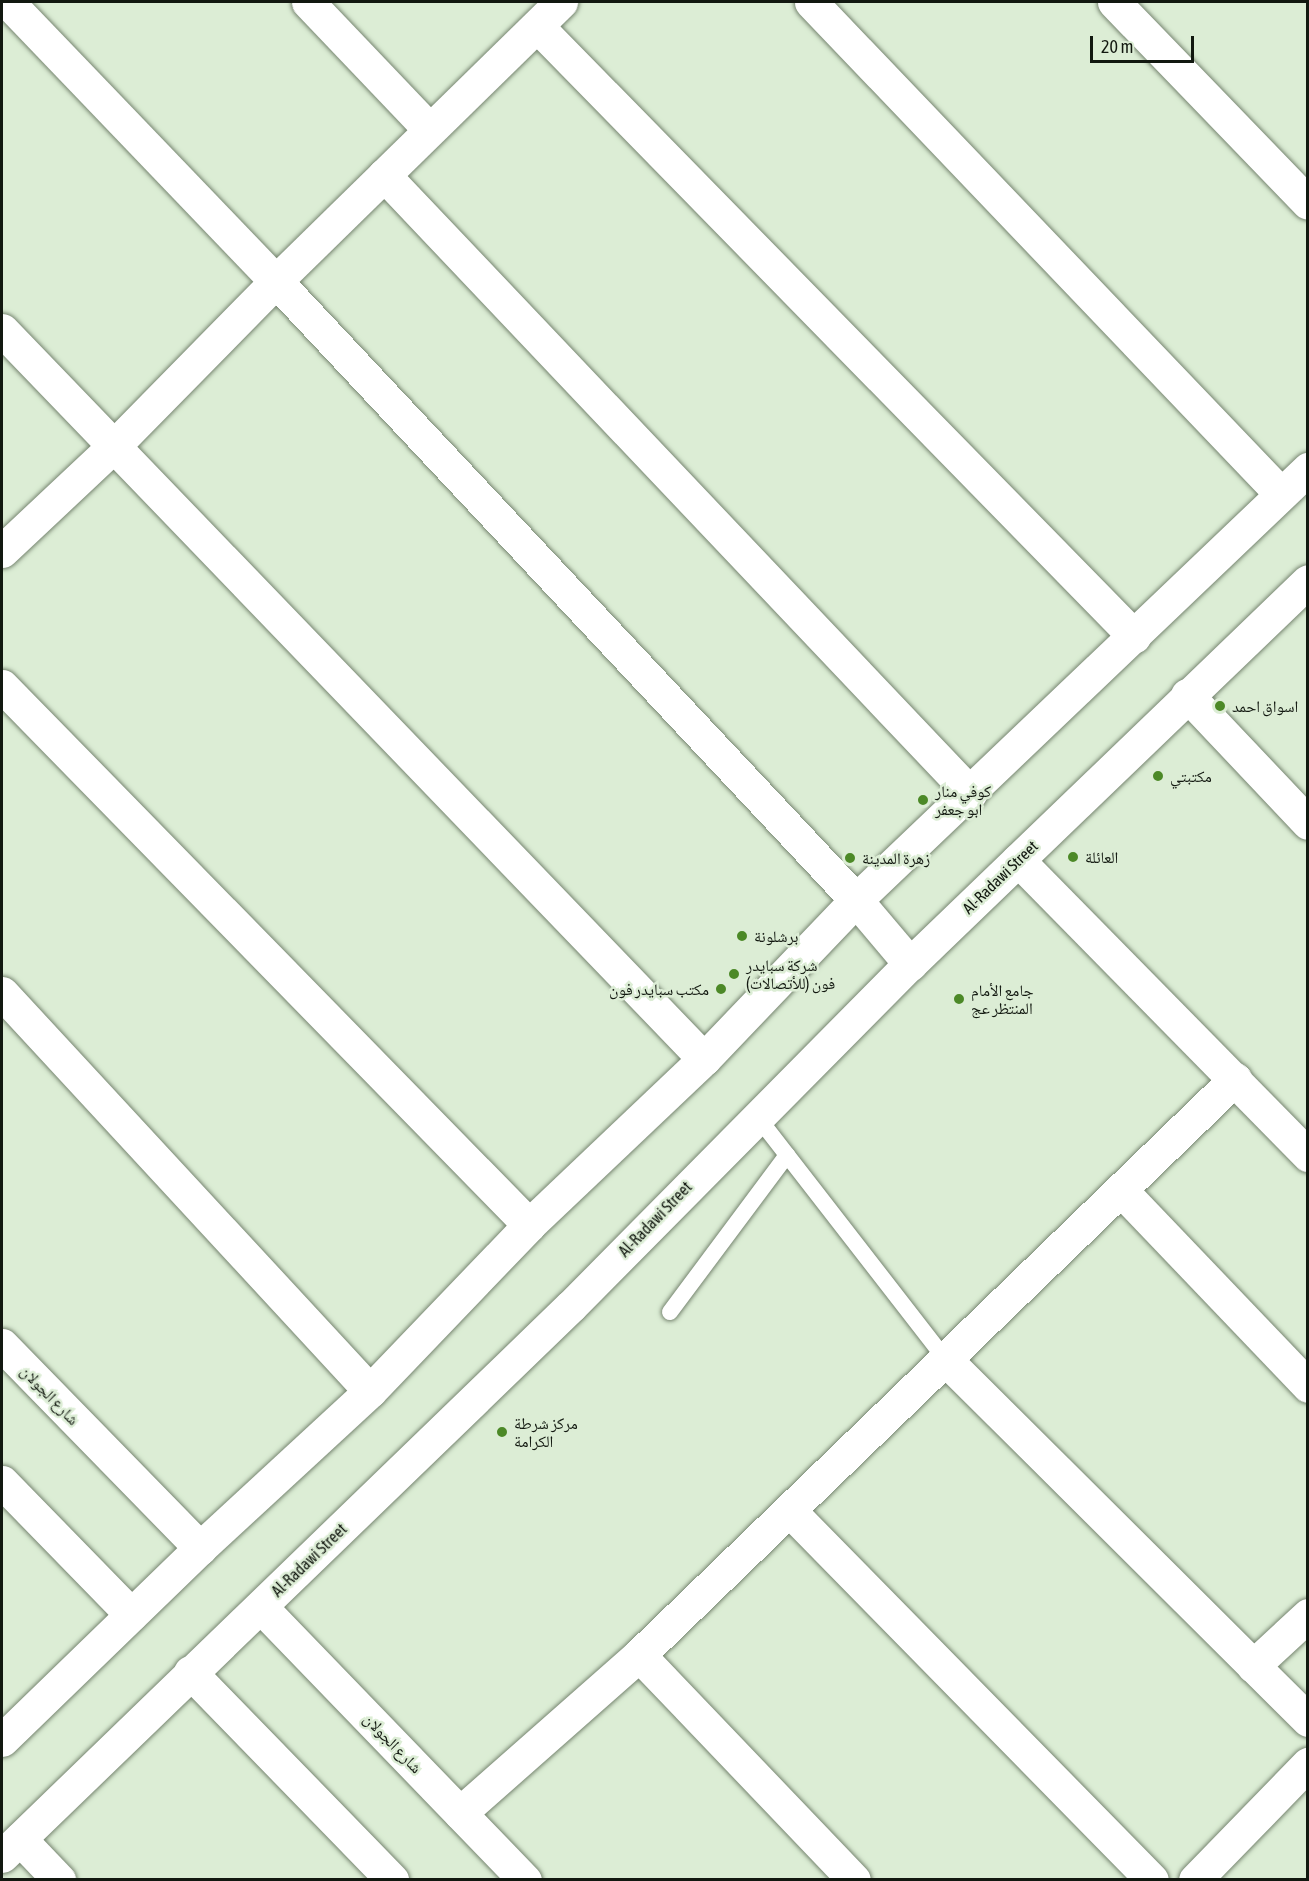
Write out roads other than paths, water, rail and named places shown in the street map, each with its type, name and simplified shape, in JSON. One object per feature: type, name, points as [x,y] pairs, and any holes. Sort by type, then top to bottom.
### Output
[{"type":"street","points":[[8,2],[276,280],[856,900],[910,964]]},
{"type":"street","points":[[308,2],[429,129]]},
{"type":"street","points":[[2,551],[114,446],[276,280],[561,2]]},
{"type":"street","points":[[811,2],[1281,494]]},
{"type":"street","points":[[1114,2],[1308,204]]},
{"type":"street","points":[[537,26],[1134,636]]},
{"type":"street","points":[[384,175],[970,793]]},
{"type":"street","points":[[2,330],[704,1059]]},
{"type":"street","points":[[2,1740],[130,1614],[370,1391],[529,1225],[704,1059],[856,900],[1308,469]]},
{"type":"street","name":"Al-Radawi Street","points":[[11,1848],[190,1672],[261,1607],[571,1306],[756,1115],[910,964],[1308,581]]},
{"type":"street","points":[[2,686],[529,1225]]},
{"type":"street","points":[[1188,695],[1308,823]]},
{"type":"street","points":[[1018,860],[1308,1155]]},
{"type":"street","points":[[2,993],[370,1391]]},
{"type":"street","points":[[460,1813],[639,1655],[1235,1079]]},
{"type":"street","points":[[1121,1190],[1308,1386]]},
{"type":"street","name":"شارع الجولان","points":[[2,1345],[200,1548]]},
{"type":"street","points":[[945,1359],[1308,1720]]},
{"type":"street","points":[[2,1482],[130,1614]]},
{"type":"street","points":[[789,1510],[1152,1880]]},
{"type":"street","name":"شارع الجولان","points":[[261,1607],[525,1880]]},
{"type":"street","points":[[1253,1666],[1308,1615]]},
{"type":"street","points":[[639,1655],[854,1880]]},
{"type":"street","points":[[190,1672],[392,1880]]},
{"type":"street","points":[[1195,1880],[1308,1764]]},
{"type":"street","points":[[11,1848],[59,1880]]},
{"type":"lane","points":[[756,1115],[945,1359]]},
{"type":"lane","points":[[670,1312],[787,1155]]},
{"type":"place","name":"اسواق احمد","points":[[1220,706]]},
{"type":"place","name":"مكتبتي","points":[[1158,776]]},
{"type":"place","name":"كوفي منار ابو جعفر","points":[[923,800]]},
{"type":"place","name":"العائلة","points":[[1073,857]]},
{"type":"place","name":"زهرة المدينة","points":[[850,858]]},
{"type":"place","name":"برشلونة","points":[[742,936]]},
{"type":"place","name":"شركة سبايدر فون (للأتصالات)","points":[[734,974]]},
{"type":"place","name":"مكتب سبايدر فون","points":[[721,989]]},
{"type":"place","name":"جامع الأمام المنتظر عج","points":[[959,999]]},
{"type":"place","name":"مركز شرطة الكرامة","points":[[502,1432]]}]
